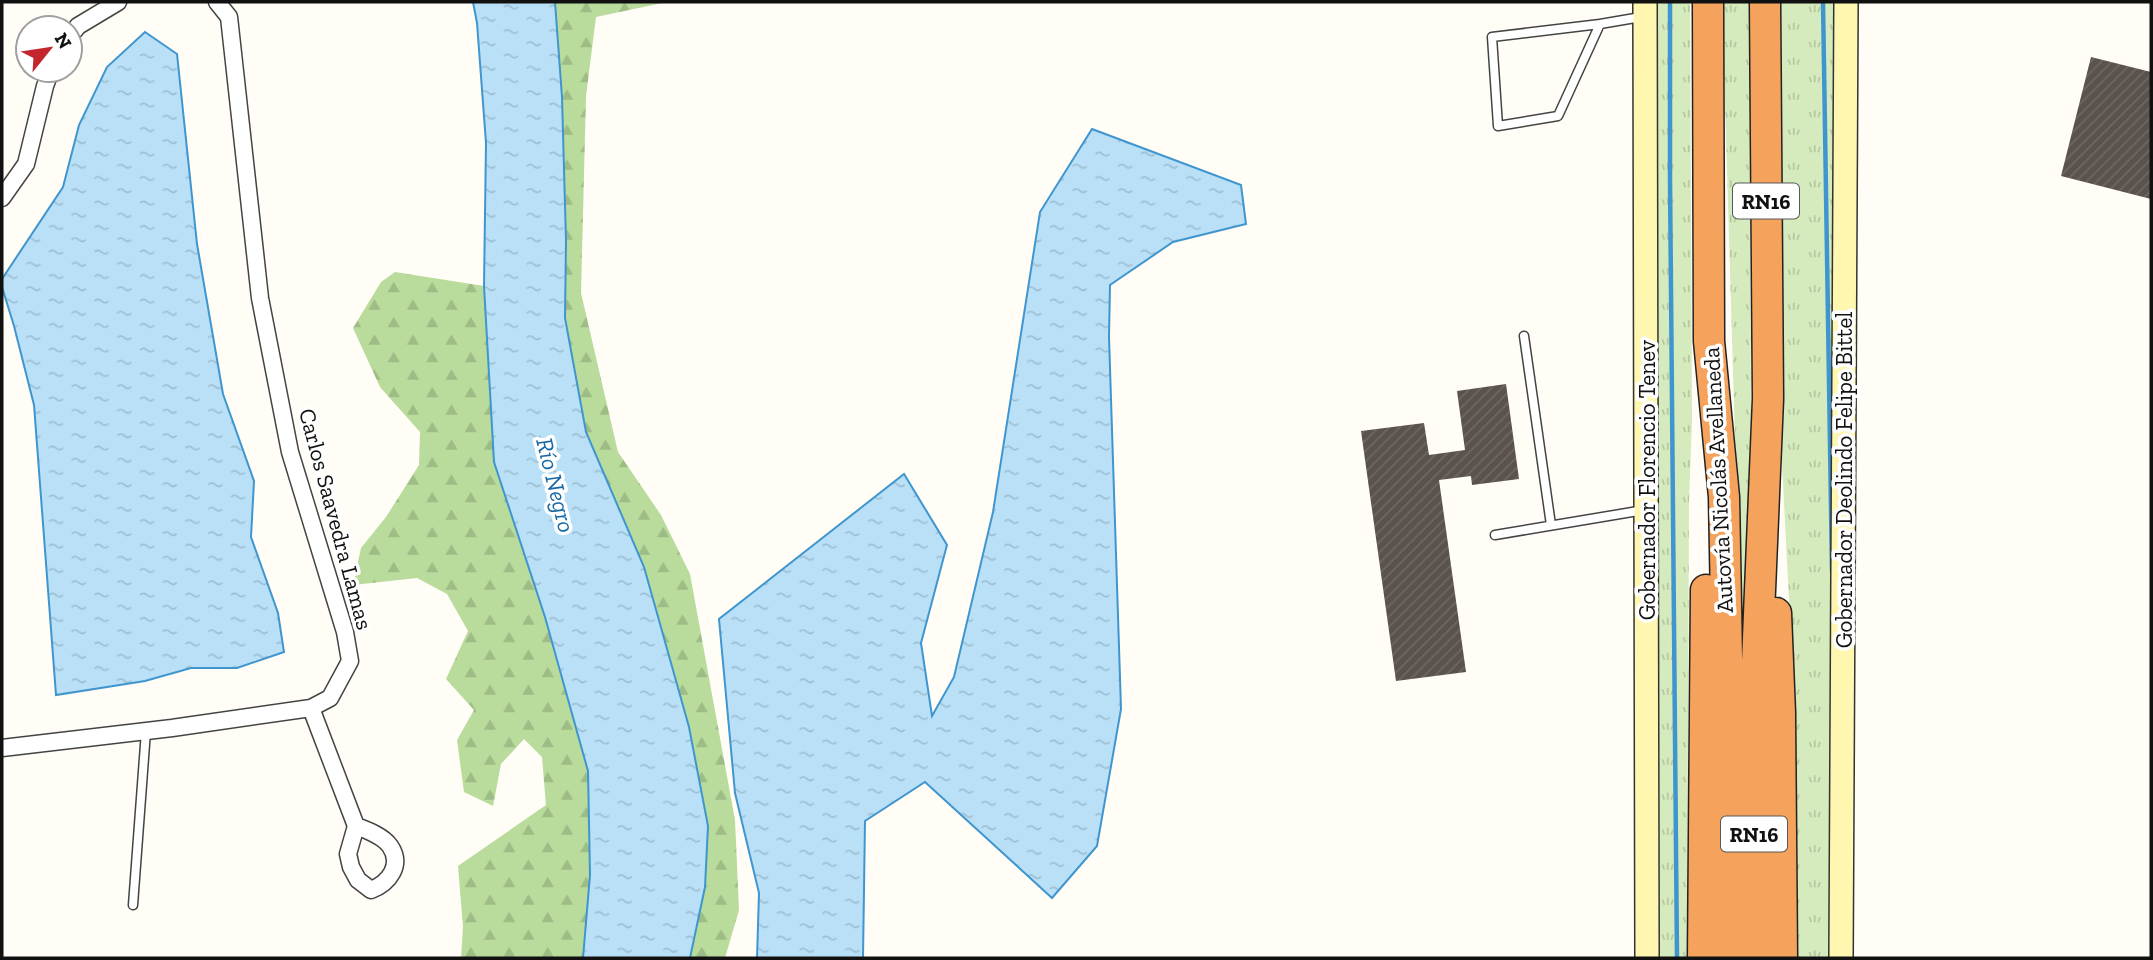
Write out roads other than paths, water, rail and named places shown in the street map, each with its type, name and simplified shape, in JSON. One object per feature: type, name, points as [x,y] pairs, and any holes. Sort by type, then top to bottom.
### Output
[{"type":"highway","name":"Autovía Nicolás Avellaneda","points":[[1708,2],[1709,341],[1724,497],[1730,958]]},
{"type":"highway","name":"Autovía Nicolás Avellaneda","points":[[1754,958],[1755,710],[1768,400],[1765,2]]},
{"type":"highway","points":[[1703,958],[1709,341]]},
{"type":"highway","points":[[1768,400],[1780,713],[1782,958]]},
{"type":"street","points":[[84,22],[118,2]]},
{"type":"street","name":"Carlos Saavedra Lamas","points":[[217,2],[229,18],[260,298],[290,452],[345,632],[350,661],[330,698],[311,708]]},
{"type":"street","name":"Gobernador Deolindo Felipe Bittel","points":[[1841,958],[1846,2]]},
{"type":"street","name":"Gobernador Florencio Tenev","points":[[1644,9],[1647,958]]},
{"type":"street","points":[[2,198],[26,164],[46,84]]},
{"type":"street","points":[[2,748],[311,708],[356,826]]},
{"type":"lane","points":[[1600,24],[1558,116],[1498,126],[1492,37],[1600,24],[1644,9]]},
{"type":"lane","points":[[1524,336],[1551,525]]},
{"type":"lane","points":[[1495,535],[1647,510]]},
{"type":"lane","points":[[133,905],[146,731]]},
{"type":"water","name":"Río Negro","points":[[473,2],[555,2],[562,97],[565,318],[586,432],[644,567],[689,727],[708,826],[705,887],[690,958],[583,958],[590,875],[588,771],[545,617],[494,462],[484,286],[486,143]]},
{"type":"water","points":[[145,32],[177,54],[197,244],[223,394],[254,481],[251,537],[278,613],[284,652],[237,668],[191,668],[145,681],[56,695],[34,405],[2,279],[63,187],[79,125],[107,67]]},
{"type":"water","points":[[1092,129],[1241,185],[1246,224],[1173,242],[1110,285],[1109,337],[1121,709],[1097,846],[1052,898],[925,782],[865,821],[863,958],[757,958],[759,893],[735,793],[719,619],[904,474],[947,545],[921,643],[932,716],[954,677],[993,512],[1040,212]]},
{"type":"waterway","points":[[1670,2],[1677,958]]},
{"type":"waterway","points":[[1823,2],[1832,571]]}]
